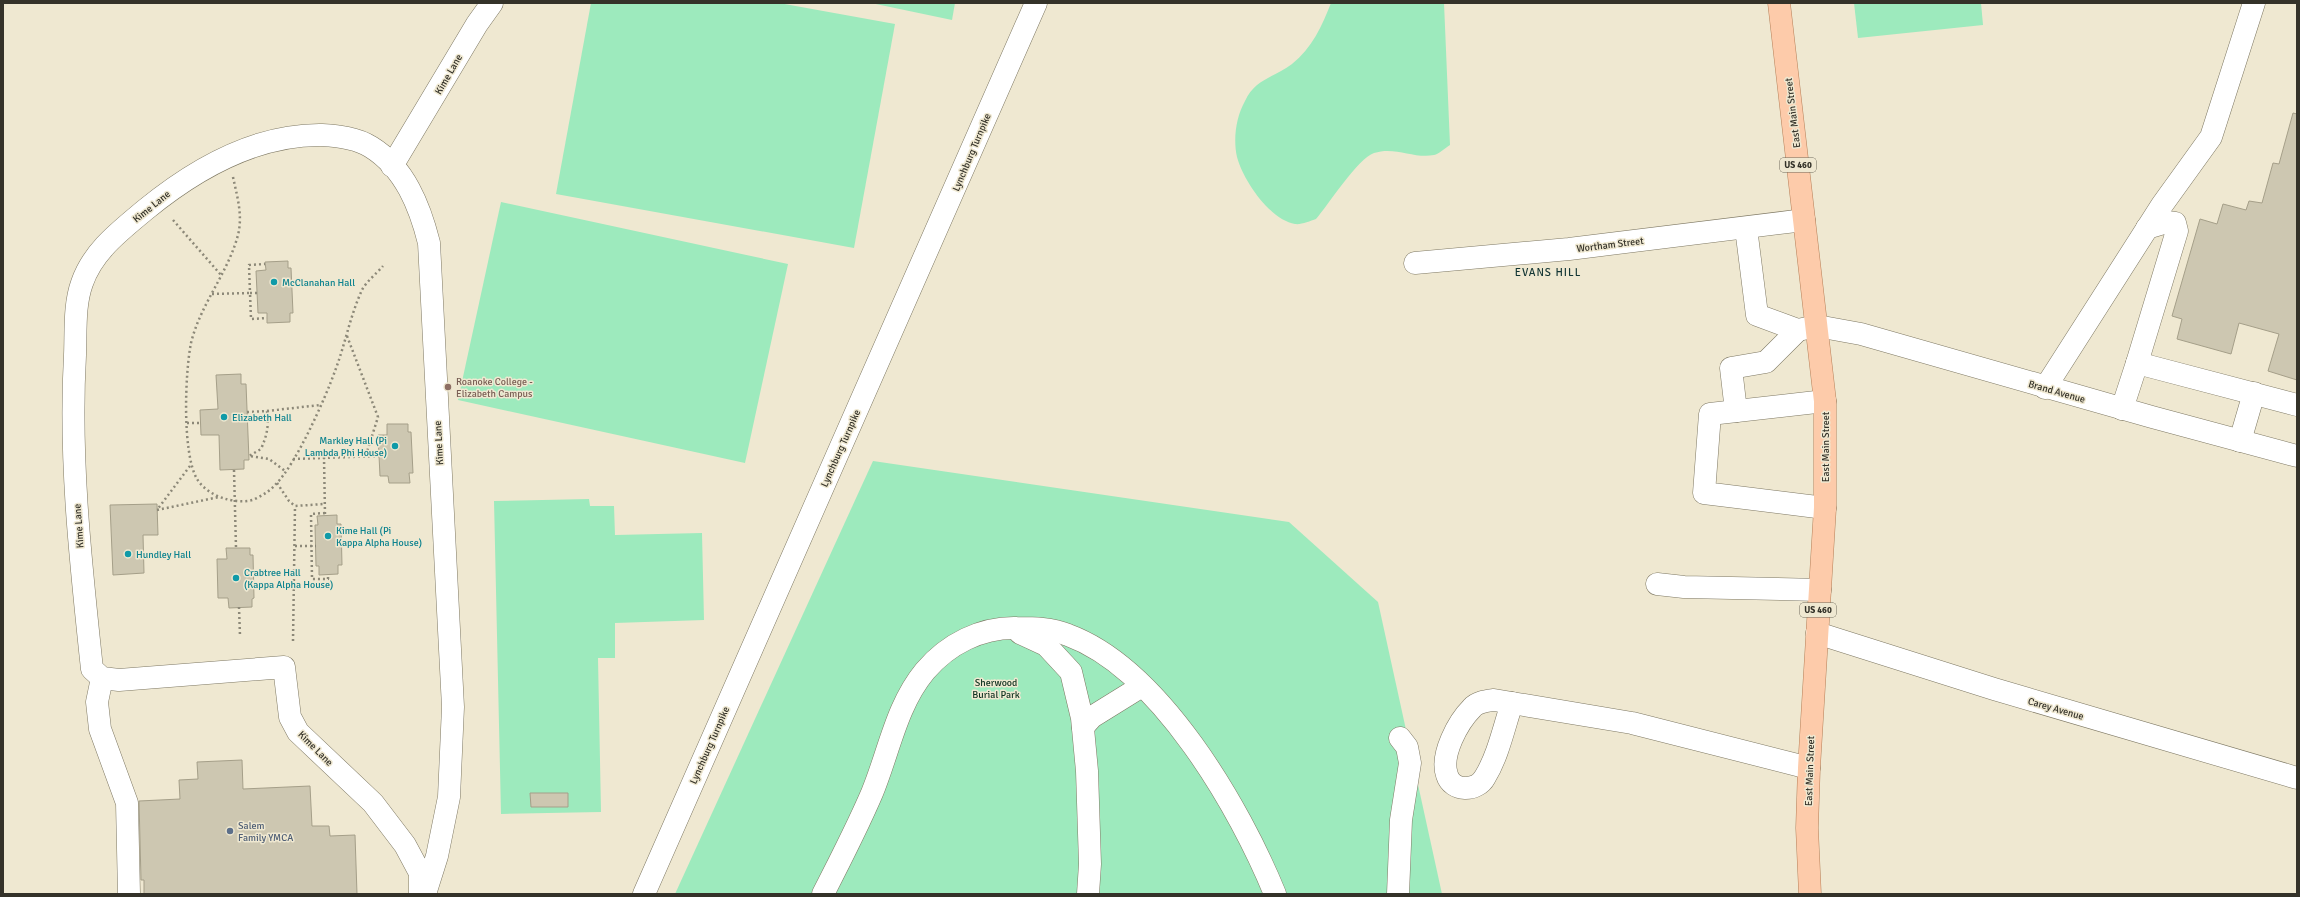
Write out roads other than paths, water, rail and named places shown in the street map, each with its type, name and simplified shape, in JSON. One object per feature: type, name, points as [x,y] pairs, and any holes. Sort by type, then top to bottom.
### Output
[{"type":"main road","name":"East Main Street","points":[[1779,3],[1804,220],[1808,328],[1825,401],[1825,508],[1809,768],[1807,828],[1810,894]]},
{"type":"street","name":"Kime Lane","points":[[392,166],[477,24],[492,3]]},
{"type":"street","name":"Lynchburg Turnpike","points":[[644,894],[1036,3]]},
{"type":"street","points":[[2045,388],[2147,228],[2211,137],[2254,3]]},
{"type":"street","name":"Kime Lane","points":[[420,894],[420,873],[405,845],[373,803],[298,732],[290,717],[284,667],[119,680],[102,678],[92,669],[78,539],[73,450],[77,309],[81,284],[90,264],[116,235],[162,196],[193,175],[226,157],[260,144],[294,136],[335,136],[355,139],[372,147],[392,166],[412,193],[423,220],[429,243],[453,706],[449,797],[437,856],[425,894]]},
{"type":"street","name":"Wortham Street","points":[[1415,264],[1568,249],[1804,220]]},
{"type":"street","points":[[2122,409],[2177,231],[2175,223],[2167,222],[2147,228]]},
{"type":"street","name":"Brand Avenue","points":[[1746,228],[1757,315],[1808,328],[1861,334],[2045,388],[2297,456]]},
{"type":"street","points":[[1736,411],[1731,368],[1766,362],[1808,328]]},
{"type":"street","points":[[2137,362],[2297,405]]},
{"type":"street","points":[[2240,441],[2254,393]]},
{"type":"street","points":[[1825,401],[1710,414],[1704,493],[1825,508]]},
{"type":"street","points":[[1657,584],[1684,587],[1820,590]]},
{"type":"street","points":[[1008,628],[1046,644],[1071,672],[1083,727],[1090,864],[1088,894]]},
{"type":"street","points":[[823,894],[872,792],[901,709],[914,687],[926,670],[946,650],[965,639],[985,631],[1008,628],[1043,628],[1068,635],[1112,659],[1142,686],[1167,712],[1204,761],[1233,806],[1258,853],[1275,894]]},
{"type":"street","name":"Carey Avenue","points":[[1817,633],[1994,690],[2297,778]]},
{"type":"street","points":[[102,678],[97,702],[100,728],[127,803],[129,894]]},
{"type":"street","points":[[1083,727],[1092,716],[1142,686]]},
{"type":"street","points":[[1512,703],[1632,723],[1809,768]]},
{"type":"street","points":[[1398,894],[1401,820],[1410,763],[1407,747],[1400,738]]},
{"type":"place","name":"McClanahan Hall","points":[[274,282]]},
{"type":"place","name":"Roanoke College - Elizabeth Campus","points":[[448,387]]},
{"type":"place","name":"Elizabeth Hall","points":[[224,417]]},
{"type":"place","name":"Markley Hall (Pi Lambda Phi House)","points":[[395,446]]},
{"type":"place","name":"Kime Hall (Pi Kappa Alpha House)","points":[[328,536]]},
{"type":"place","name":"Hundley Hall","points":[[128,554]]},
{"type":"place","name":"Crabtree Hall (Kappa Alpha House)","points":[[236,578]]},
{"type":"place","name":"Salem Family YMCA","points":[[230,831]]},
{"type":"district","name":"EVANS HILL","points":[[1548,272]]},
{"type":"park label","name":"Sherwood Burial Park","points":[[996,688]]}]
